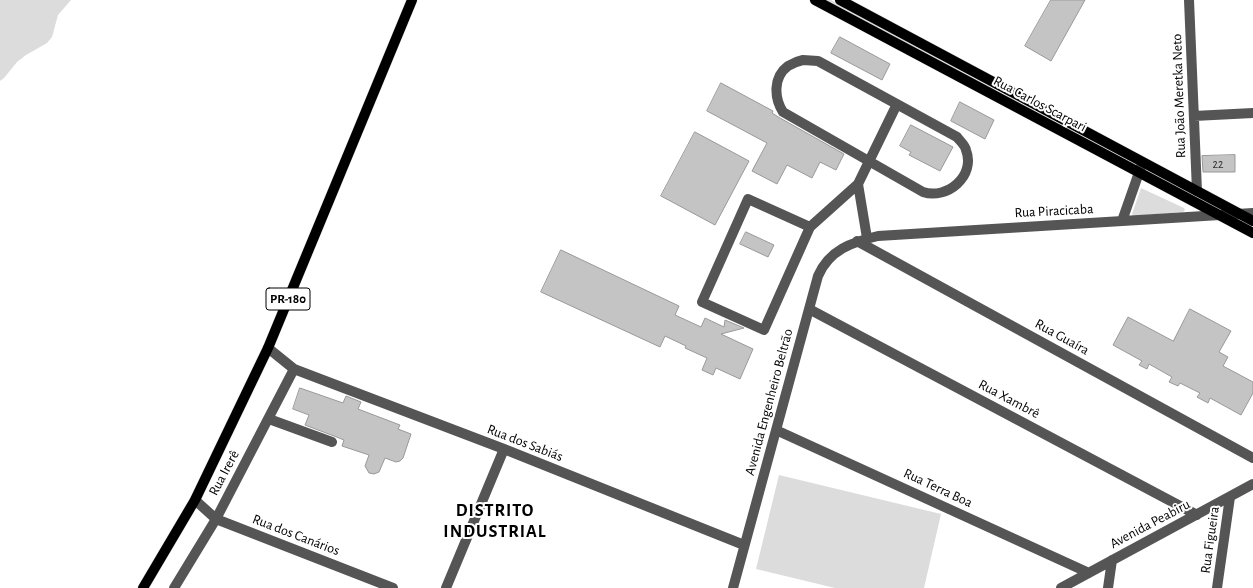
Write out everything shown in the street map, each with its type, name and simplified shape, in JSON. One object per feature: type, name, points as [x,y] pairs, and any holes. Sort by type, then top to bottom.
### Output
[{"type":"main road","name":"PR-180","points":[[143,588],[195,500],[268,348],[412,0]]},
{"type":"main road","name":"Rua Carlos Scarpari","points":[[815,0],[1253,233]]},
{"type":"main road","name":"Rua Carlos Scarpari","points":[[840,0],[1253,221]]},
{"type":"main road","points":[[1054,127],[1059,117]]},
{"type":"street","name":"Rua João Meretka Neto","points":[[1189,0],[1197,191]]},
{"type":"street","points":[[803,60],[811,60],[818,61],[897,104],[952,134],[962,143],[966,149],[968,164],[966,173],[956,186],[947,191],[932,194],[923,192],[783,112],[777,99],[776,90],[778,80],[783,71],[789,66],[803,60]]},
{"type":"street","points":[[810,228],[748,199],[702,302],[764,330],[810,228],[858,184],[897,104]]},
{"type":"street","points":[[1194,116],[1253,113]]},
{"type":"street","points":[[1122,221],[1143,162]]},
{"type":"street","points":[[858,184],[862,240]]},
{"type":"street","name":"Rua Piracicaba","points":[[862,240],[878,236],[1253,213]]},
{"type":"street","name":"Avenida Engenheiro Beltrão","points":[[733,588],[809,309],[822,267],[840,249],[862,240]]},
{"type":"street","name":"Rua Guaíra","points":[[862,240],[1253,458]]},
{"type":"street","name":"Rua Xambrê","points":[[809,309],[1197,514]]},
{"type":"street","name":"Rua dos Sabiás","points":[[268,348],[294,369],[504,449],[744,544]]},
{"type":"street","name":"Rua Irerê","points":[[174,588],[216,519],[294,369]]},
{"type":"street","points":[[269,418],[332,442]]},
{"type":"street","name":"Rua Terra Boa","points":[[776,430],[1089,573]]},
{"type":"street","points":[[446,588],[504,449]]},
{"type":"street","name":"Avenida Peabiru","points":[[1061,588],[1253,484]]},
{"type":"street","name":"Rua Figueira","points":[[1217,588],[1230,497]]},
{"type":"street","name":"Rua dos Canários","points":[[195,500],[216,519],[393,588]]},
{"type":"street","points":[[1108,588],[1112,560]]},
{"type":"shaded area","points":[[0,0],[71,0],[58,15],[52,37],[47,43],[17,62],[0,81]]},
{"type":"shaded area","points":[[824,0],[831,0],[1047,118]]},
{"type":"shaded area","points":[[1141,188],[1184,208],[1185,210],[1183,212],[1133,216],[1132,214]]},
{"type":"shaded area","points":[[779,475],[941,514],[924,588],[835,588],[756,569]]},
{"type":"building","points":[[1051,0],[1085,0],[1051,61],[1025,46]]},
{"type":"building","points":[[840,37],[890,64],[882,80],[831,53]]},
{"type":"building","points":[[721,83],[773,111],[772,113],[780,118],[844,154],[836,170],[820,162],[812,178],[787,165],[777,184],[752,171],[767,143],[707,111]]},
{"type":"building","points":[[960,102],[994,120],[985,139],[951,121]]},
{"type":"building","points":[[911,125],[953,147],[940,171],[909,155],[911,152],[900,146]]},
{"type":"building","points":[[695,132],[749,161],[715,225],[661,196]]},
{"type":"building","points":[[1235,155],[1235,172],[1203,172],[1202,156]]},
{"type":"building","points":[[746,232],[774,245],[768,257],[740,244]]},
{"type":"building","points":[[561,250],[679,306],[675,315],[701,327],[705,318],[724,327],[725,320],[744,328],[721,334],[753,349],[740,379],[716,368],[713,375],[702,370],[707,358],[685,348],[686,346],[665,336],[660,347],[541,292]]},
{"type":"building","points":[[1190,309],[1231,331],[1219,352],[1228,357],[1223,366],[1253,382],[1253,393],[1241,415],[1210,398],[1208,403],[1197,397],[1200,393],[1180,383],[1178,386],[1169,382],[1172,377],[1149,364],[1147,369],[1139,365],[1142,361],[1113,345],[1128,317],[1173,341]]},
{"type":"building","points":[[300,388],[343,403],[346,396],[361,402],[358,409],[400,425],[398,429],[411,434],[403,458],[396,462],[385,458],[379,472],[374,474],[369,473],[365,466],[369,455],[342,446],[344,440],[305,425],[309,415],[293,409]]},
{"type":"district","name":"DISTRITO INDUSTRIAL","points":[[495,521]]}]
